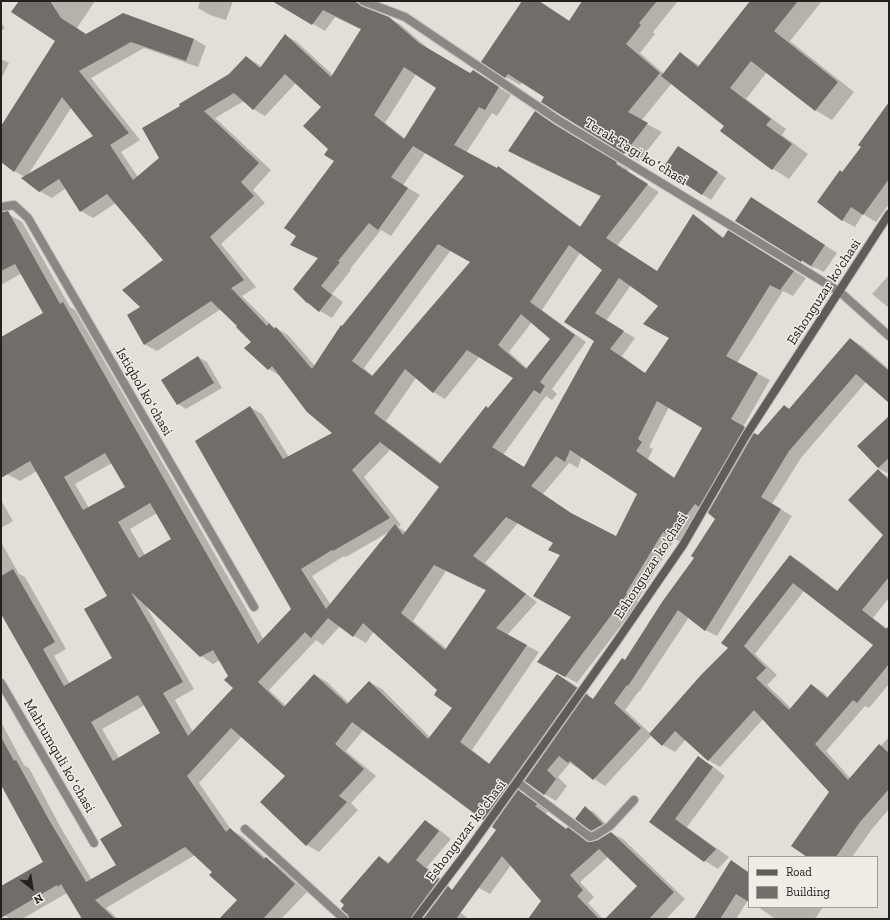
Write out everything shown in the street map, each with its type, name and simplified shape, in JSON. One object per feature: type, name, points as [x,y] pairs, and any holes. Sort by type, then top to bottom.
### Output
[{"type":"street","name":"Terak Tagi koʻchasi","points":[[363,1],[405,16],[558,120],[840,292],[889,336]]},
{"type":"street","name":"Istiqbol koʻchasi","points":[[1,207],[14,205],[28,218],[254,607]]},
{"type":"street","name":"Eshonguzar ko'chasi","points":[[416,919],[517,782],[683,545],[745,437],[889,214]]},
{"type":"street","name":"Mahtumquli koʻchasi","points":[[1,683],[94,842]]},
{"type":"street","points":[[517,782],[590,837],[610,826],[634,800]]},
{"type":"street","points":[[245,829],[344,919]]},
{"type":"building","points":[[19,1],[50,1],[61,18],[86,34],[123,13],[194,39],[186,61],[131,42],[79,71],[129,133],[110,145],[133,180],[159,158],[142,128],[180,106],[179,104],[229,74],[246,56],[260,68],[285,34],[331,77],[361,29],[323,10],[312,25],[272,1],[353,1],[361,6],[389,17],[419,43],[470,73],[473,70],[499,87],[485,110],[479,107],[454,145],[497,168],[498,166],[580,227],[601,196],[508,151],[535,111],[555,125],[617,162],[616,164],[648,184],[606,238],[657,271],[693,214],[723,238],[728,230],[794,271],[780,290],[770,285],[726,356],[758,373],[731,419],[745,427],[699,507],[695,504],[670,537],[663,532],[626,593],[627,594],[565,677],[537,662],[571,617],[533,596],[560,555],[548,550],[553,543],[506,517],[473,556],[526,594],[496,628],[527,645],[460,742],[489,764],[557,674],[577,688],[483,820],[352,722],[335,744],[364,769],[339,796],[347,802],[306,846],[260,802],[285,776],[231,728],[187,776],[226,832],[230,828],[264,859],[266,857],[295,884],[263,919],[219,919],[237,900],[209,875],[212,872],[185,847],[95,900],[115,919],[82,919],[61,884],[1,918],[1,886],[43,862],[1,785],[1,737],[14,761],[16,760],[49,820],[86,882],[116,865],[100,839],[122,826],[1,614],[1,576],[13,569],[55,642],[43,649],[64,686],[112,658],[84,609],[107,596],[30,461],[1,478],[1,337],[43,313],[15,264],[1,271],[1,212],[8,211],[60,304],[63,302],[258,644],[291,609],[195,441],[250,406],[283,459],[332,433],[307,412],[272,366],[268,370],[244,348],[251,342],[211,301],[144,345],[127,315],[140,307],[122,290],[163,260],[107,194],[80,212],[59,179],[39,192],[21,178],[93,136],[62,97],[14,172],[1,162],[1,126],[55,41],[11,12]],"holes":[[[404,67],[436,88],[404,139],[374,115]],[[285,74],[321,107],[303,126],[328,149],[324,155],[334,161],[284,228],[296,236],[290,245],[318,258],[293,289],[307,303],[319,312],[332,295],[321,286],[340,262],[338,261],[369,223],[378,230],[408,188],[391,177],[413,146],[464,176],[342,326],[341,325],[312,369],[276,327],[274,329],[269,323],[267,326],[231,288],[244,280],[210,237],[254,196],[241,182],[259,163],[204,111],[234,93],[253,110]],[[438,244],[470,262],[372,376],[352,361]],[[569,245],[602,270],[564,322],[594,341],[524,467],[492,447],[534,390],[540,394],[545,386],[540,382],[575,335],[530,302]],[[619,278],[658,306],[643,324],[669,338],[645,373],[610,349],[624,331],[595,313]],[[521,314],[550,339],[526,369],[498,345]],[[467,350],[513,378],[488,408],[486,406],[440,464],[374,413],[405,369],[433,393]],[[657,401],[702,428],[674,478],[636,451],[642,442],[638,439]],[[380,442],[439,487],[403,535],[395,524],[326,609],[301,569],[332,550],[333,551],[390,518],[352,470]],[[570,450],[637,494],[616,536],[571,513],[531,486],[556,456],[565,462]],[[105,453],[125,487],[83,510],[64,477]],[[150,503],[171,539],[139,558],[118,522]],[[434,565],[486,590],[445,650],[401,613]],[[131,592],[200,657],[213,650],[228,676],[224,680],[233,688],[188,736],[163,693],[183,682]],[[328,618],[353,637],[363,623],[437,690],[434,695],[452,708],[428,739],[369,681],[347,704],[314,674],[284,707],[258,682],[305,632],[311,638]],[[138,695],[160,733],[113,761],[91,722]]]},
{"type":"building","points":[[522,1],[539,1],[569,21],[582,1],[657,1],[639,23],[641,25],[626,44],[660,73],[628,112],[648,123],[624,154],[541,102],[544,97],[508,74],[505,78],[481,62]]},
{"type":"building","points":[[750,1],[798,1],[774,31],[838,82],[815,111],[751,61],[730,88],[771,119],[766,125],[792,144],[772,170],[720,131],[724,126],[661,76],[680,52],[698,67]]},
{"type":"building","points":[[889,102],[889,179],[863,215],[851,207],[842,221],[817,202],[840,170],[842,172],[861,147],[858,145]]},
{"type":"building","points":[[678,146],[718,172],[702,195],[662,169]]},
{"type":"building","points":[[751,197],[825,245],[811,266],[802,260],[801,262],[735,221]]},
{"type":"building","points":[[850,338],[889,371],[889,403],[856,374],[789,451],[761,497],[781,509],[705,631],[678,610],[628,686],[627,685],[614,703],[641,728],[593,780],[570,761],[568,763],[559,756],[547,770],[556,779],[544,795],[525,781],[586,694],[593,699],[622,658],[625,660],[662,602],[694,558],[691,556],[715,519],[708,513],[754,433],[758,435],[784,405],[789,409]]},
{"type":"building","points":[[198,356],[214,383],[177,405],[161,380]]},
{"type":"building","points":[[889,416],[889,458],[878,468],[857,446]]},
{"type":"building","points":[[878,469],[889,480],[889,577],[862,610],[886,629],[889,626],[889,664],[857,703],[853,700],[815,744],[848,780],[879,744],[889,753],[889,789],[860,822],[837,856],[806,856],[791,846],[829,792],[754,710],[708,761],[675,731],[662,746],[649,734],[701,675],[728,648],[721,643],[790,555],[837,591],[883,535],[848,500]],"holes":[[[793,583],[873,645],[827,698],[811,684],[789,710],[756,678],[766,668],[744,646]]]},
{"type":"building","points":[[698,756],[713,767],[675,819],[716,849],[704,862],[649,822]]},
{"type":"building","points":[[518,790],[537,804],[535,806],[566,829],[568,827],[587,842],[598,840],[611,832],[674,892],[649,919],[605,919],[637,886],[599,849],[570,875],[583,890],[577,896],[599,919],[528,919],[541,901],[502,856],[456,919],[423,919],[448,886],[452,890],[496,830],[492,827]]},
{"type":"building","points":[[585,806],[603,824],[591,831],[575,819]]},
{"type":"building","points":[[425,820],[439,831],[416,860],[439,879],[411,919],[349,919],[348,915],[341,909],[344,905],[340,901],[379,856],[388,864]]},
{"type":"building","points":[[731,860],[748,872],[748,901],[736,894],[720,919],[694,919]]}]
